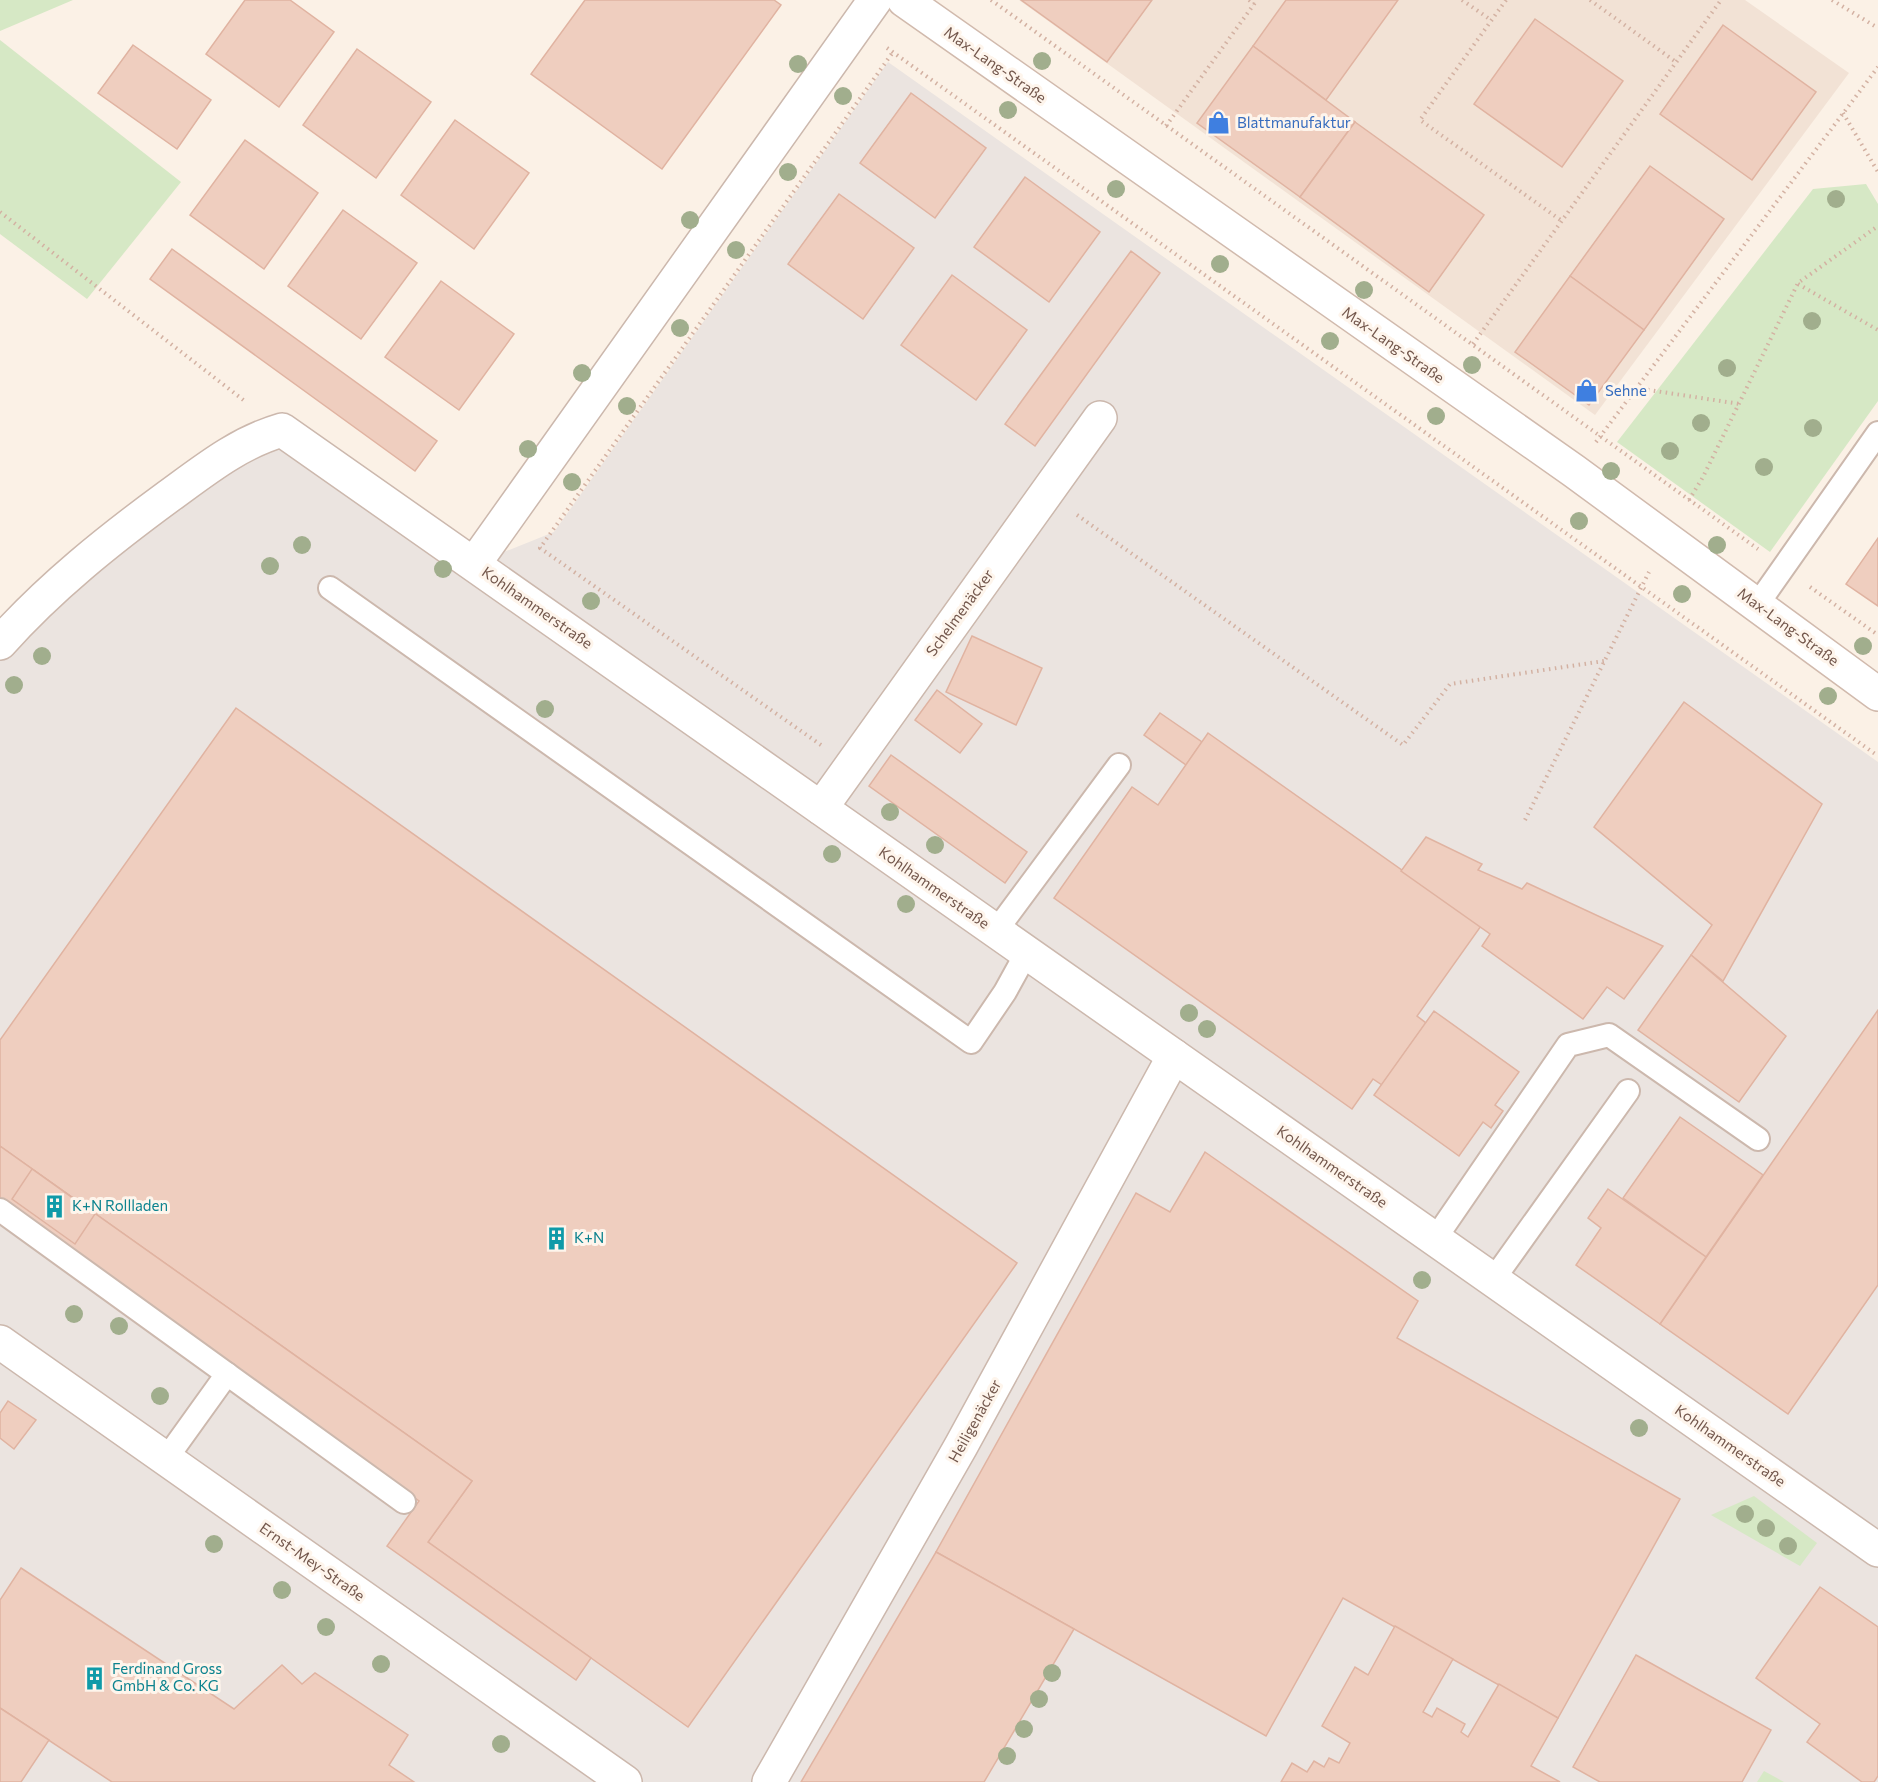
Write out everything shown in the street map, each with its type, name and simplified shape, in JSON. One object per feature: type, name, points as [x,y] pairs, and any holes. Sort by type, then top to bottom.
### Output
[{"type":"street","points":[[474,564],[875,0]]},
{"type":"street","name":"Max-Lang-Straße","points":[[904,0],[1574,471],[1878,694]]},
{"type":"street","name":"Schelmenäcker","points":[[821,808],[1100,418]]},
{"type":"street","points":[[0,643],[56,588],[142,516],[234,448],[257,437],[282,430]]},
{"type":"street","name":"Kohlhammerstraße","points":[[282,430],[1878,1550]]},
{"type":"street","name":"Heiligenäcker","points":[[769,1782],[961,1446],[1174,1056]]},
{"type":"street","name":"Ernst-Mey-Straße","points":[[0,1342],[625,1782]]},
{"type":"lane","points":[[1757,604],[1878,433]]},
{"type":"lane","points":[[330,588],[970,1041],[1005,992],[1027,952]]},
{"type":"lane","points":[[996,931],[1119,765]]},
{"type":"lane","points":[[1435,1239],[1568,1045],[1609,1035],[1758,1139]]},
{"type":"lane","points":[[1493,1280],[1628,1091]]},
{"type":"lane","points":[[0,1210],[404,1502]]},
{"type":"lane","points":[[166,1459],[227,1374]]},
{"type":"path","points":[[991,0],[1878,635]]},
{"type":"path","points":[[1166,126],[1255,2],[1249,0]]},
{"type":"path","points":[[1462,0],[1491,20]]},
{"type":"path","points":[[1506,0],[1420,120],[1562,221]]},
{"type":"path","points":[[1590,0],[1676,62]]},
{"type":"path","points":[[1473,344],[1720,0]]},
{"type":"path","points":[[1832,0],[1878,28]]},
{"type":"path","points":[[857,26],[1878,756]]},
{"type":"path","points":[[851,766],[540,548],[893,52]]},
{"type":"path","points":[[1574,471],[1878,67]]},
{"type":"path","points":[[1843,113],[1878,172]]},
{"type":"path","points":[[0,212],[282,430]]},
{"type":"path","points":[[1525,820],[1666,538],[1704,477],[1798,284],[1878,226]]},
{"type":"path","points":[[1798,284],[1878,330]]},
{"type":"path","points":[[1636,387],[1740,404]]},
{"type":"path","points":[[1028,518],[1076,515],[1403,745],[1450,684],[1605,661]]},
{"type":"shaded area","points":[[1019,0],[1745,0],[1849,73],[1595,415]]},
{"type":"shaded area","points":[[888,62],[1878,762],[1878,1782],[0,1782],[0,643],[282,430],[474,564],[554,532]]},
{"type":"green space","points":[[0,0],[73,0],[0,31]]},
{"type":"green space","points":[[0,40],[181,182],[87,299],[0,234]]},
{"type":"green space","points":[[1866,184],[1878,204],[1878,401],[1770,552],[1617,442],[1813,189]]},
{"type":"green space","points":[[1754,1496],[1817,1543],[1800,1566],[1711,1515]]},
{"type":"green space","points":[[1764,1771],[1784,1782],[1757,1782]]},
{"type":"building","points":[[245,0],[290,0],[334,32],[279,107],[206,54]]},
{"type":"building","points":[[585,0],[774,0],[781,5],[662,169],[531,74]]},
{"type":"building","points":[[1021,0],[1152,0],[1107,62]]},
{"type":"building","points":[[1286,0],[1398,0],[1326,100],[1253,46]]},
{"type":"building","points":[[1535,19],[1623,81],[1562,167],[1474,104]]},
{"type":"building","points":[[1723,25],[1816,92],[1752,180],[1660,114]]},
{"type":"building","points":[[133,45],[211,100],[177,149],[98,93]]},
{"type":"building","points":[[1253,46],[1355,122],[1300,197],[1197,123]]},
{"type":"building","points":[[357,49],[431,102],[376,178],[303,125]]},
{"type":"building","points":[[911,93],[986,148],[935,218],[860,163]]},
{"type":"building","points":[[455,120],[529,173],[474,249],[401,195]]},
{"type":"building","points":[[1355,122],[1484,215],[1429,292],[1300,197]]},
{"type":"building","points":[[245,140],[318,193],[264,269],[190,215]]},
{"type":"building","points":[[1650,166],[1724,219],[1644,330],[1570,276]]},
{"type":"building","points":[[1025,177],[1100,232],[1049,302],[974,247]]},
{"type":"building","points":[[839,194],[914,248],[863,319],[788,264]]},
{"type":"building","points":[[343,210],[417,263],[361,339],[288,286]]},
{"type":"building","points":[[172,249],[437,441],[415,471],[150,279]]},
{"type":"building","points":[[1131,251],[1160,273],[1035,446],[1005,424]]},
{"type":"building","points":[[952,275],[1027,330],[976,400],[901,345]]},
{"type":"building","points":[[1570,276],[1644,330],[1589,405],[1515,352]]},
{"type":"building","points":[[441,281],[514,334],[459,410],[385,357]]},
{"type":"building","points":[[1878,538],[1878,606],[1846,584]]},
{"type":"building","points":[[972,636],[1042,668],[1016,725],[946,692]]},
{"type":"building","points":[[937,690],[982,724],[960,753],[915,720]]},
{"type":"building","points":[[1684,702],[1822,804],[1723,981],[1691,955],[1712,925],[1594,827]]},
{"type":"building","name":"K+N","points":[[236,708],[1017,1263],[688,1727],[428,1542],[472,1481],[0,1146],[0,1040]]},
{"type":"building","points":[[1160,713],[1202,742],[1186,765],[1144,735]]},
{"type":"building","points":[[1208,733],[1481,926],[1417,1016],[1426,1023],[1382,1085],[1373,1079],[1352,1109],[1054,898],[1132,787],[1158,805]]},
{"type":"building","points":[[891,755],[1027,852],[1005,883],[869,786]]},
{"type":"building","points":[[1426,837],[1482,864],[1478,870],[1522,889],[1527,883],[1663,946],[1624,999],[1607,987],[1583,1019],[1482,946],[1490,934],[1401,871]]},
{"type":"building","points":[[1691,955],[1786,1036],[1739,1102],[1638,1030]]},
{"type":"building","points":[[1878,1010],[1878,1285],[1788,1414],[1660,1324]]},
{"type":"building","points":[[1434,1011],[1519,1072],[1495,1105],[1503,1111],[1491,1128],[1483,1122],[1459,1156],[1374,1095]]},
{"type":"building","points":[[1680,1117],[1763,1175],[1706,1257],[1623,1198]]},
{"type":"building","points":[[0,1146],[472,1481],[428,1542],[591,1658],[576,1680],[387,1546],[419,1501],[0,1203]]},
{"type":"building","points":[[1205,1152],[1418,1301],[1397,1338],[1680,1499],[1558,1718],[1343,1598],[1266,1736],[936,1552],[1136,1193],[1170,1212]]},
{"type":"building","name":"K+N Rollladen","points":[[32,1169],[95,1214],[75,1244],[12,1199]]},
{"type":"building","points":[[1608,1189],[1706,1257],[1660,1324],[1576,1265],[1601,1228],[1588,1218]]},
{"type":"building","points":[[8,1401],[36,1420],[14,1449],[0,1438],[0,1413]]},
{"type":"building","points":[[936,1552],[1074,1629],[984,1782],[801,1782]]},
{"type":"building","name":"Ferdinand Gross GmbH & Co. KG","points":[[21,1568],[234,1709],[282,1665],[302,1684],[315,1673],[408,1735],[389,1765],[414,1782],[112,1782],[0,1708],[0,1600]]},
{"type":"building","points":[[1820,1587],[1878,1627],[1878,1776],[1874,1782],[1862,1782],[1807,1742],[1820,1724],[1756,1678]]},
{"type":"building","points":[[1395,1626],[1453,1659],[1423,1712],[1432,1717],[1437,1708],[1465,1724],[1461,1732],[1468,1737],[1499,1684],[1558,1718],[1531,1766],[1560,1782],[1281,1782],[1292,1763],[1307,1772],[1314,1761],[1324,1767],[1329,1758],[1339,1763],[1350,1743],[1322,1726],[1355,1667],[1368,1675]]},
{"type":"building","points":[[1636,1655],[1771,1730],[1742,1782],[1600,1782],[1573,1767]]},
{"type":"building","points":[[0,1708],[49,1740],[21,1782],[0,1782]]},
{"type":"place","name":"Blattmanufaktur","points":[[1219,123]]},
{"type":"place","name":"Sehne","points":[[1587,391]]},
{"type":"place","name":"K+N Rollladen","points":[[54,1206]]},
{"type":"place","name":"K+N","points":[[556,1238]]},
{"type":"place","name":"Ferdinand Gross GmbH & Co. KG","points":[[94,1678]]}]
